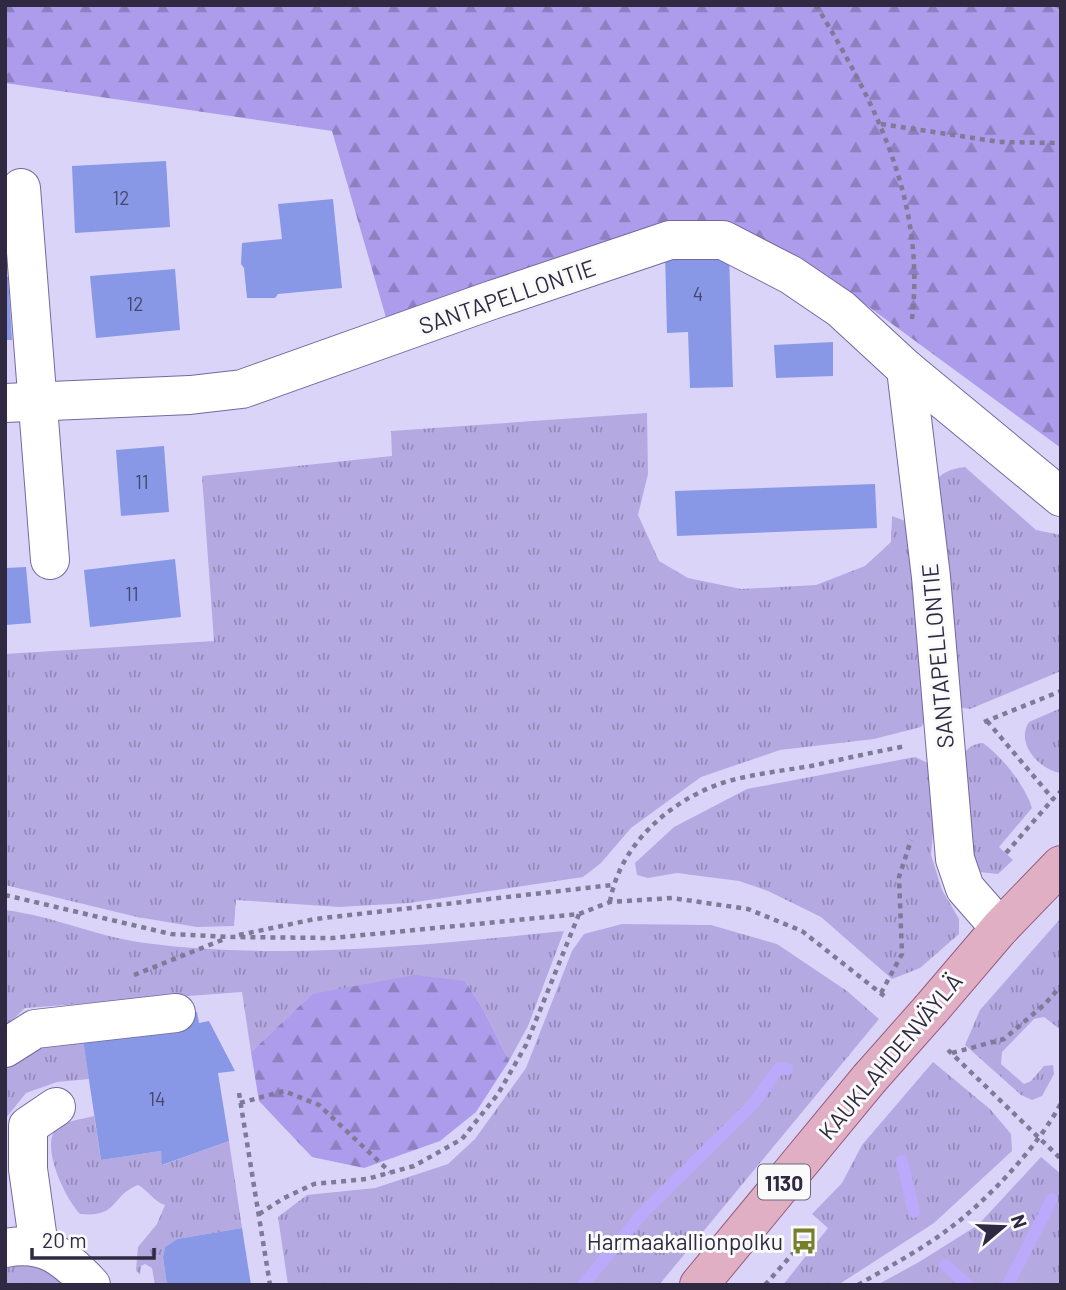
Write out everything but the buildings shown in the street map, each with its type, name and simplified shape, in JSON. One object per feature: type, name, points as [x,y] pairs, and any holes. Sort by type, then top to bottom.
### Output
[{"type":"main road","name":"KAUKLAHDENVÄYLÄ","points":[[699,1285],[869,1079],[1000,929],[1061,865]]},
{"type":"street","points":[[21,188],[22,402],[50,560]]},
{"type":"street","name":"SANTAPELLONTIE","points":[[22,402],[190,395],[242,390],[398,333],[670,240],[723,240],[791,275],[841,309],[906,369],[931,578],[954,859],[965,888],[1000,929]]},
{"type":"street","points":[[906,369],[1061,497]]},
{"type":"street","points":[[5,1048],[35,1029],[176,1013]]},
{"type":"street","points":[[56,1107],[28,1126],[29,1169],[14,1246],[65,1259],[91,1285]]},
{"type":"path","points":[[816,5],[881,124],[900,180],[913,233],[914,302],[906,369]]},
{"type":"path","points":[[881,124],[999,142],[1061,143]]},
{"type":"path","points":[[610,902],[612,885],[623,859],[650,827],[681,803],[720,784],[944,738],[1061,691]]},
{"type":"path","points":[[986,721],[1053,799]]},
{"type":"path","points":[[1006,853],[1061,791]]},
{"type":"path","points":[[881,993],[902,954],[899,877],[913,835]]},
{"type":"path","points":[[128,977],[231,937],[315,919],[612,885]]},
{"type":"path","points":[[5,895],[171,934],[333,938],[579,914],[610,902],[672,898],[748,909],[802,931],[891,1001]]},
{"type":"path","points":[[259,1214],[314,1184],[367,1179],[414,1166],[462,1139],[498,1094],[526,1045],[579,914]]},
{"type":"path","points":[[952,1054],[1003,1039],[1045,1004],[1061,986]]},
{"type":"path","points":[[942,1045],[1061,1159]]},
{"type":"path","points":[[240,1103],[284,1091],[319,1105],[390,1172]]},
{"type":"path","points":[[239,1093],[270,1285]]},
{"type":"path","points":[[858,1285],[947,1230],[997,1186],[1037,1138],[1061,1103]]},
{"type":"path","points":[[765,1285],[804,1241]]},
{"type":"green space","points":[[5,5],[1061,5],[1061,448],[820,271],[731,226],[387,321],[332,131],[5,83]]},
{"type":"green space","points":[[647,413],[648,474],[638,515],[659,561],[688,578],[741,589],[816,585],[865,566],[891,542],[892,516],[908,522],[930,714],[921,727],[874,739],[780,750],[701,777],[631,828],[601,863],[583,877],[409,903],[339,907],[236,900],[234,926],[197,927],[137,917],[5,885],[5,654],[214,641],[202,476],[392,456],[391,431]]},
{"type":"green space","points":[[965,467],[1036,530],[1061,535],[1061,671],[970,709],[958,707],[931,487],[945,472]]},
{"type":"green space","points":[[1061,708],[1061,773],[1045,767],[1031,754],[1027,747],[1025,730],[1029,722]]},
{"type":"green space","points":[[983,743],[1012,772],[1032,808],[999,847],[1013,860],[998,874],[979,872],[969,861],[961,758],[975,744]]},
{"type":"green space","points":[[915,757],[932,765],[935,811],[931,855],[942,890],[959,919],[959,934],[920,968],[892,979],[821,917],[768,891],[739,881],[677,873],[648,878],[637,875],[635,863],[674,827],[747,789]]},
{"type":"green space","points":[[5,910],[127,940],[249,951],[408,946],[564,931],[528,1026],[509,1061],[483,1009],[465,981],[312,994],[251,1052],[242,992],[25,1008],[5,1027]]},
{"type":"green space","points":[[1061,918],[1061,1030],[1044,1017],[1034,1019],[1002,1052],[1001,1064],[1024,1084],[1031,1081],[1044,1066],[1053,1065],[1054,1074],[1042,1096],[1032,1100],[1021,1095],[965,1045],[980,1010]]},
{"type":"green space","points":[[622,924],[711,925],[777,944],[847,991],[879,1019],[659,1285],[288,1285],[278,1217],[307,1195],[375,1188],[448,1164],[475,1139],[526,1068],[572,951],[584,934]]},
{"type":"green space","points":[[415,975],[465,981],[483,1009],[509,1061],[476,1112],[440,1141],[364,1168],[312,1157],[259,1101],[251,1052],[312,994]]},
{"type":"green space","points":[[83,1040],[89,1079],[57,1082],[26,1093],[5,1119],[5,1069],[31,1052]]},
{"type":"green space","points":[[933,1062],[990,1109],[1011,1134],[1012,1151],[934,1223],[838,1285],[783,1285],[828,1228],[812,1214],[842,1183],[862,1145]]},
{"type":"green space","points":[[94,1116],[101,1160],[161,1151],[163,1165],[229,1141],[242,1228],[177,1239],[165,1247],[163,1257],[167,1285],[155,1285],[152,1268],[145,1264],[141,1266],[140,1275],[136,1270],[138,1247],[157,1224],[165,1205],[138,1185],[102,1213],[80,1214],[56,1172],[51,1147],[52,1136],[57,1128]]},
{"type":"green space","points":[[1041,1157],[1061,1174],[1061,1285],[877,1285],[978,1225]]},
{"type":"green space","points":[[35,1260],[64,1281],[62,1285],[5,1285],[5,1268]]},
{"type":"waterway","points":[[583,1285],[642,1214],[754,1103],[779,1068],[787,1069]]},
{"type":"waterway","points":[[902,1161],[914,1212]]},
{"type":"waterway","points":[[1008,1285],[1052,1199]]},
{"type":"waterway","points":[[945,1265],[968,1285]]},
{"type":"place","name":"Harmaakallionpolku","points":[[804,1241]]}]
